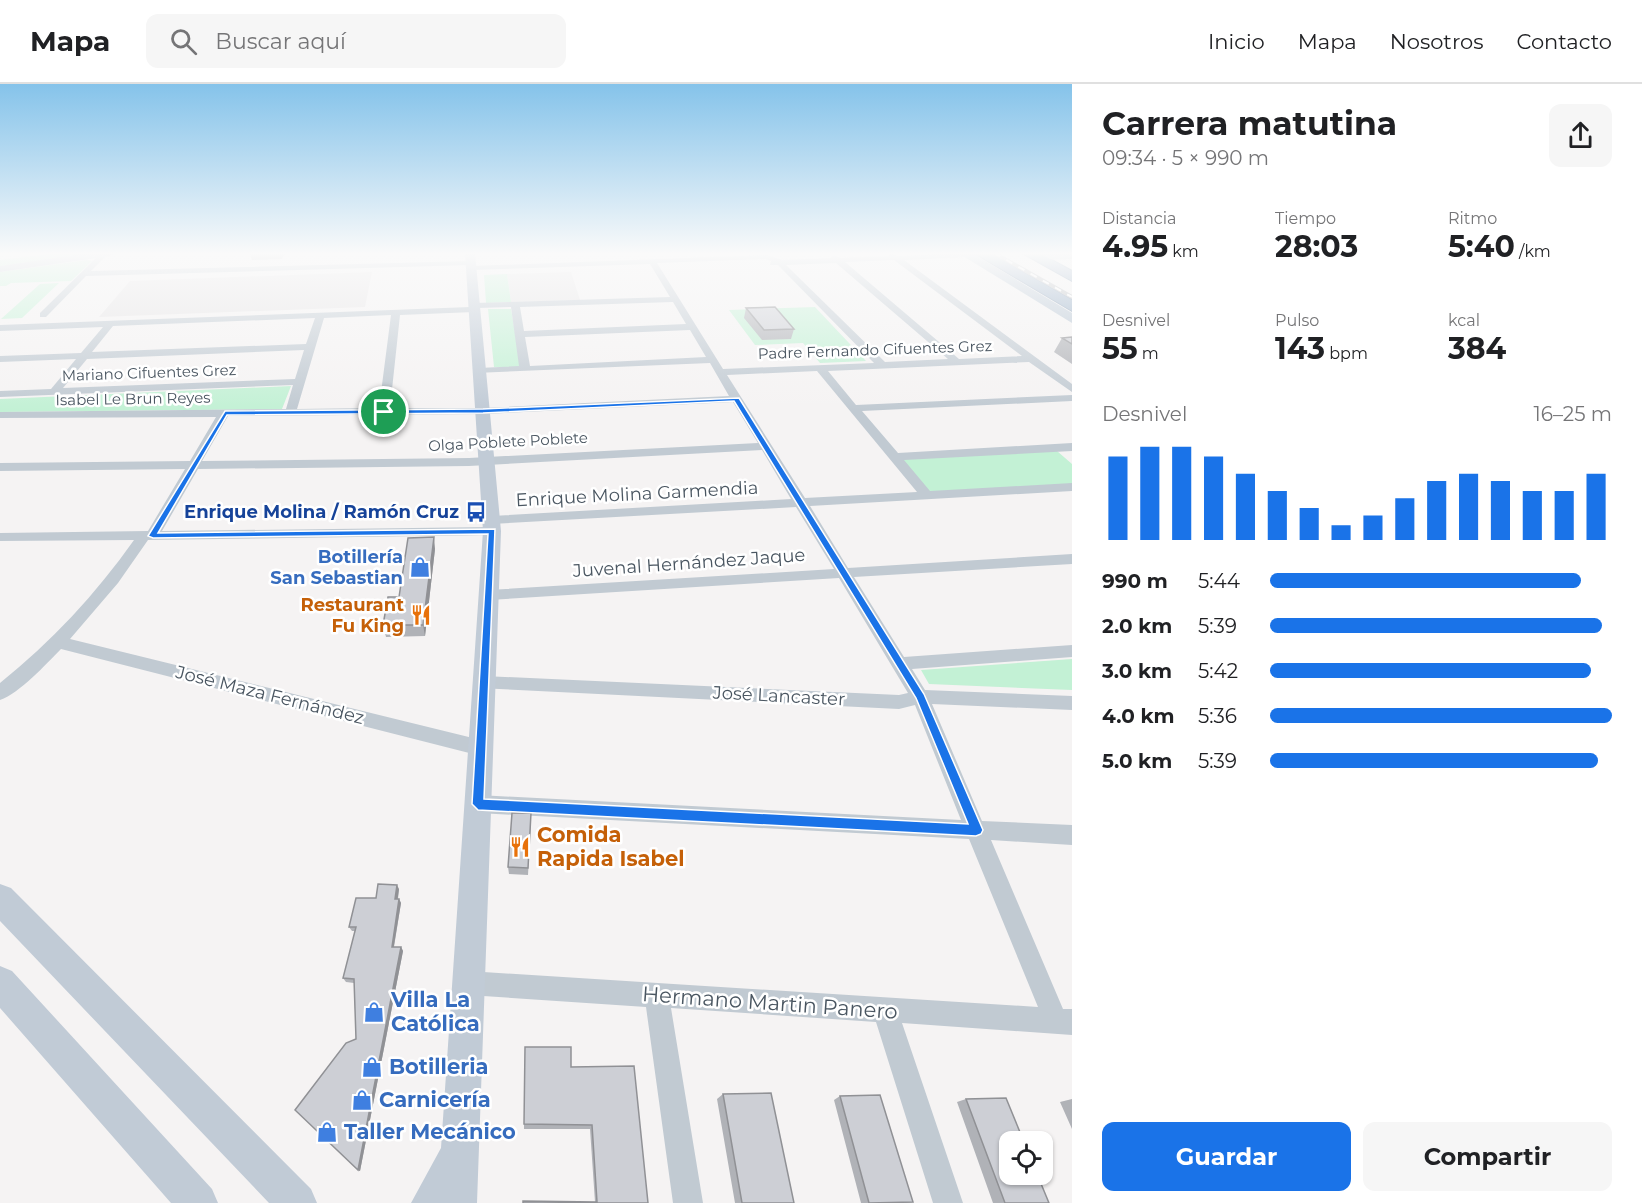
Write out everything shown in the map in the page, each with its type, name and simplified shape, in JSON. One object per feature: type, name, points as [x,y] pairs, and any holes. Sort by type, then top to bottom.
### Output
[{"type":"highway","points":[[1056,305],[1072,314]]},
{"type":"main road","points":[[1050,305],[1072,319]]},
{"type":"street","points":[[43,315],[53,305]]},
{"type":"street","points":[[0,328],[396,312],[498,305]]},
{"type":"street","points":[[515,305],[525,369]]},
{"type":"street","points":[[679,305],[920,696],[976,830],[1064,1022]]},
{"type":"street","points":[[822,305],[882,365]]},
{"type":"street","points":[[891,305],[957,362]]},
{"type":"street","points":[[958,305],[1072,389]]},
{"type":"street","points":[[457,1203],[492,526],[474,307]]},
{"type":"street","points":[[384,412],[396,312]]},
{"type":"street","points":[[290,413],[320,315]]},
{"type":"street","points":[[54,392],[110,324]]},
{"type":"street","points":[[520,334],[692,327]]},
{"type":"street","points":[[0,359],[310,347]]},
{"type":"street","name":"Padre Fernando Cifuentes Grez","points":[[716,366],[820,368],[1031,359]]},
{"type":"street","points":[[479,370],[716,366]]},
{"type":"street","points":[[820,368],[926,495]]},
{"type":"street","name":"Mariano Cifuentes Grez","points":[[0,394],[299,382]]},
{"type":"street","points":[[854,408],[1072,398]]},
{"type":"street","name":"Isabel Le Brun Reyes","points":[[0,416],[483,411],[736,399]]},
{"type":"street","points":[[0,693],[58,642],[108,588],[148,536],[225,413]]},
{"type":"street","name":"Olga Poblete Poblete","points":[[0,467],[487,460],[765,446]]},
{"type":"street","points":[[895,457],[1072,447]]},
{"type":"street","points":[[1058,448],[1072,460]]},
{"type":"street","name":"Enrique Molina Garmendia","points":[[0,537],[148,536],[492,526],[800,502],[1072,487]]},
{"type":"street","name":"Juvenal Hernández Jaque","points":[[489,595],[1072,559]]},
{"type":"street","name":"José Maza Fernández","points":[[58,642],[481,748]]},
{"type":"street","points":[[900,664],[1072,651]]},
{"type":"street","name":"José Lancaster","points":[[484,683],[899,702],[920,696],[1072,703]]},
{"type":"street","points":[[478,804],[1072,835]]},
{"type":"street","points":[[0,899],[297,1203]]},
{"type":"street","points":[[0,982],[198,1203]]},
{"type":"street","name":"Hermano Martin Panero","points":[[468,984],[1064,1022]]},
{"type":"street","points":[[657,995],[688,1203]]},
{"type":"street","points":[[885,1011],[948,1203]]},
{"type":"street","points":[[431,1203],[460,1151]]},
{"type":"shaded area","points":[[109,305],[365,305],[365,307],[99,317]]},
{"type":"green space","points":[[16,305],[36,305],[22,318],[1,319]]},
{"type":"green space","points":[[815,307],[866,361],[820,363],[803,343],[755,345],[729,310]]},
{"type":"green space","points":[[488,309],[511,309],[521,367],[494,367]]},
{"type":"green space","points":[[291,386],[282,409],[0,412],[0,399]]},
{"type":"green space","points":[[1057,451],[1072,464],[1072,484],[930,493],[901,458]]},
{"type":"green space","points":[[1072,659],[1072,690],[929,684],[921,670]]},
{"type":"building","points":[[775,307],[794,329],[764,330],[746,308]]},
{"type":"building","points":[[1072,337],[1072,344],[1062,338]]},
{"type":"building","points":[[434,537],[423,625],[383,625],[388,597],[399,597],[408,538]]},
{"type":"building","name":"Comida Rapida Isabel","points":[[512,813],[531,813],[528,868],[508,867]]},
{"type":"building","points":[[378,884],[397,885],[395,899],[399,899],[392,947],[401,947],[358,1170],[295,1110],[346,1043],[356,1039],[354,979],[343,978],[356,927],[349,927],[356,898],[376,898]]},
{"type":"building","points":[[525,1047],[571,1047],[571,1067],[634,1066],[648,1203],[523,1203],[523,1201],[597,1202],[592,1125],[524,1124]]},
{"type":"building","points":[[771,1093],[794,1203],[742,1203],[723,1094]]},
{"type":"building","points":[[880,1095],[913,1202],[869,1203],[840,1096]]},
{"type":"building","points":[[1006,1098],[1020,1131],[999,1131],[999,1185],[1042,1185],[1049,1203],[1005,1203],[966,1099]]},
{"type":"place","name":"Enrique Molina / Ramón Cruz","points":[[476,512]]},
{"type":"place","name":"Botillería San Sebastian","points":[[420,567]]},
{"type":"place","name":"Restaurant Fu King","points":[[421,615]]},
{"type":"place","name":"Comida Rapida Isabel","points":[[520,847]]},
{"type":"place","name":"Villa La Católica","points":[[374,1012]]},
{"type":"place","name":"Botilleria","points":[[372,1067]]},
{"type":"place","name":"Carnicería","points":[[362,1100]]},
{"type":"place","name":"Taller Mecánico","points":[[327,1132]]},
{"type":"route","points":[[736,399],[920,696],[976,830],[478,804],[492,531],[153,536],[225,413],[384,412],[483,411],[736,399]]}]
